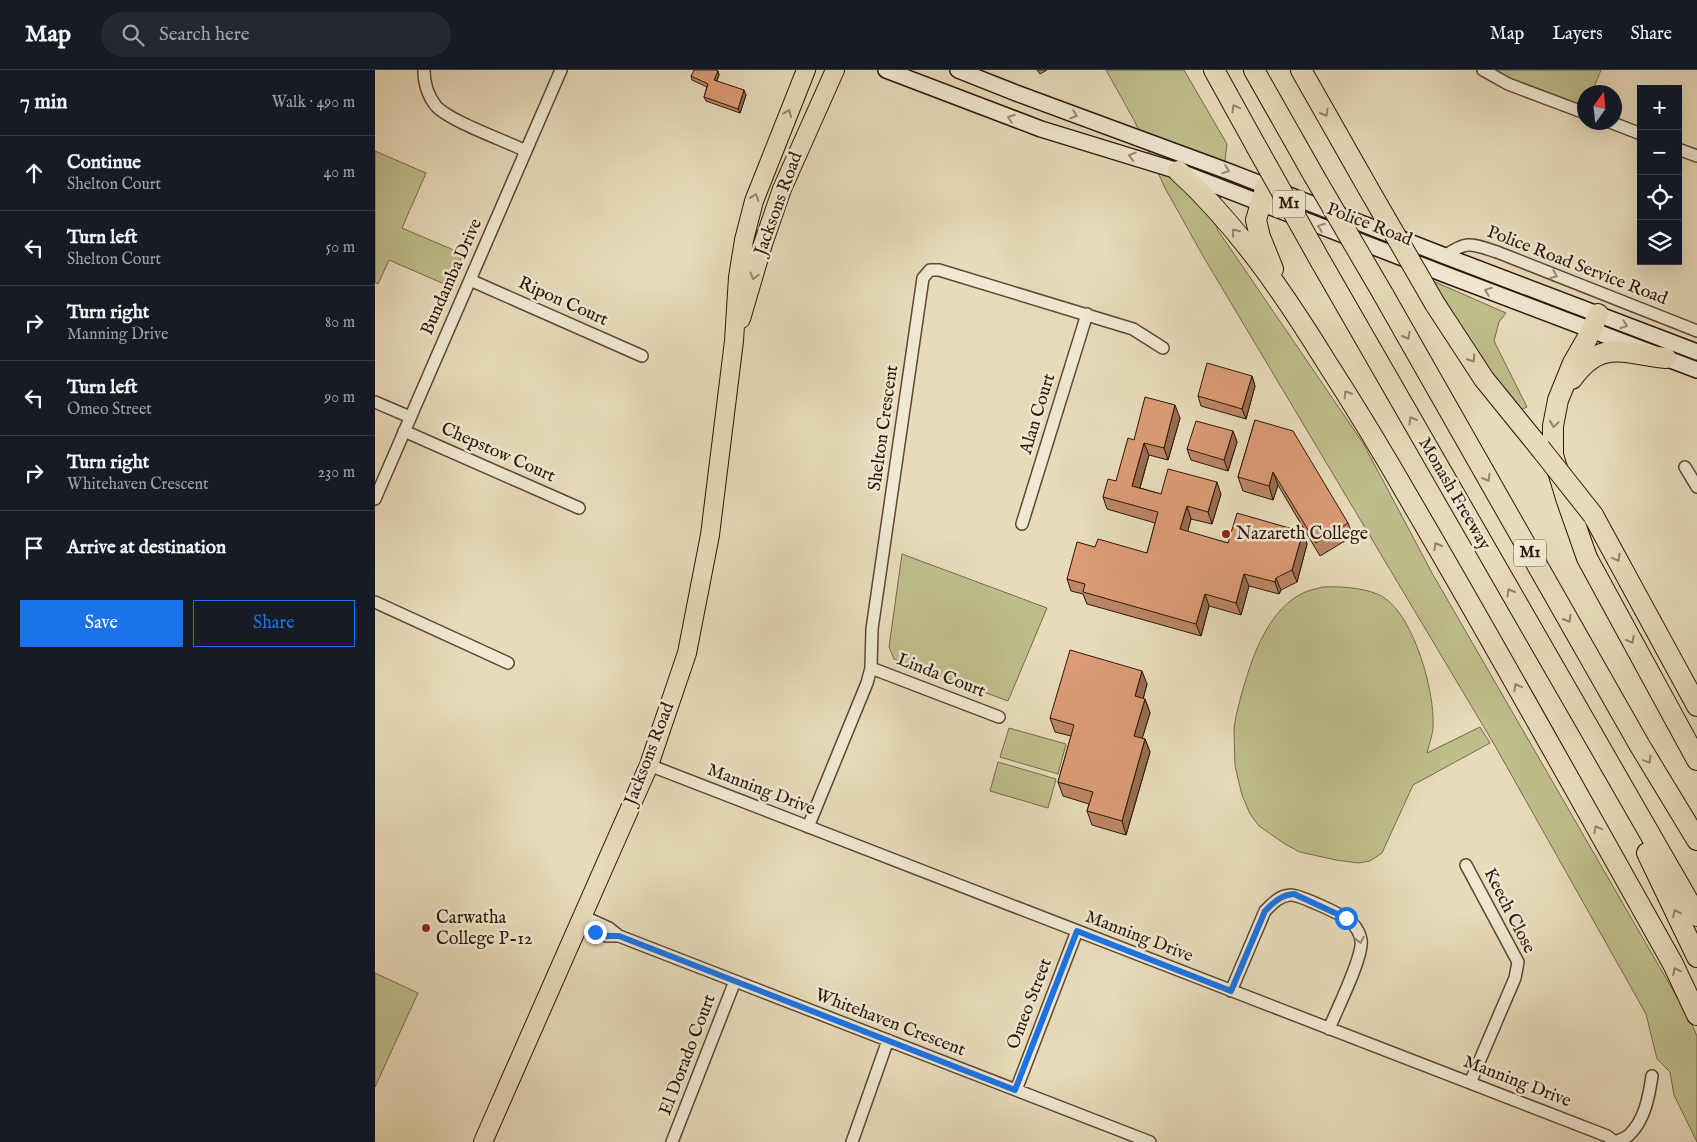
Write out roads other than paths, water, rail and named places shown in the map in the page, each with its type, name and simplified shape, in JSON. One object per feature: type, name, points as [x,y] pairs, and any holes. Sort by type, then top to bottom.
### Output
[{"type":"highway","name":"Monash Freeway","points":[[1214,70],[1321,262],[1697,916]]},
{"type":"highway","name":"Monash Freeway","points":[[1254,70],[1640,746],[1697,840]]},
{"type":"highway","points":[[1301,70],[1435,304],[1484,379],[1593,515],[1697,706]]},
{"type":"highway","points":[[1178,171],[1204,195],[1225,219],[1286,298],[1373,435],[1673,964],[1697,1015]]},
{"type":"highway","points":[[1264,195],[1256,220],[1259,237],[1286,298]]},
{"type":"highway","points":[[1595,322],[1573,363],[1558,400],[1553,426],[1553,455],[1587,558],[1697,760]]},
{"type":"highway","points":[[1558,400],[1573,376],[1589,360],[1606,351],[1666,358]]},
{"type":"highway","points":[[1577,710],[1697,957]]},
{"type":"main road","name":"Jacksons Road","points":[[483,1142],[649,765],[687,653],[710,535],[734,341],[737,277],[744,240],[754,201],[806,70]]},
{"type":"main road","name":"Jacksons Road","points":[[734,341],[781,189],[835,70]]},
{"type":"main road","name":"Police Road","points":[[886,70],[1041,129],[1264,195],[1445,256],[1595,322],[1666,358],[1697,370]]},
{"type":"main road","name":"Police Road","points":[[958,70],[1264,195],[1595,322],[1697,352]]},
{"type":"main road","points":[[1016,93],[1035,109],[1055,119],[1056,124],[1054,127],[1041,129]]},
{"type":"street","points":[[424,70],[429,96],[442,112],[527,151]]},
{"type":"street","name":"Bundamba Drive","points":[[375,499],[561,70]]},
{"type":"street","points":[[1483,70],[1508,84],[1577,110]]},
{"type":"street","points":[[1622,127],[1637,132]]},
{"type":"street","points":[[1682,150],[1697,156]]},
{"type":"street","name":"Police Road Service Road","points":[[1445,256],[1457,247],[1471,244],[1480,246],[1697,331]]},
{"type":"street","name":"Shelton Crescent","points":[[808,827],[864,693],[871,668],[873,629],[923,278],[930,270],[939,270],[1133,329],[1163,348]]},
{"type":"street","name":"Ripon Court","points":[[470,280],[642,356]]},
{"type":"street","name":"Alan Court","points":[[1022,524],[1087,314]]},
{"type":"street","points":[[375,402],[410,417]]},
{"type":"street","name":"Chepstow Court","points":[[404,431],[579,508]]},
{"type":"street","points":[[1685,467],[1697,487]]},
{"type":"street","points":[[375,602],[508,663]]},
{"type":"street","name":"Linda Court","points":[[871,668],[999,717]]},
{"type":"street","name":"Manning Drive","points":[[649,765],[1589,1128],[1615,1142]]},
{"type":"street","name":"Keech Close","points":[[1466,865],[1517,962],[1515,978],[1470,1083]]},
{"type":"street","points":[[1231,991],[1265,911],[1275,900],[1287,895],[1297,896],[1346,918],[1356,927],[1361,940],[1360,956],[1329,1029]]},
{"type":"street","name":"Whitehaven Crescent","points":[[580,921],[609,928],[619,936],[1150,1142]]},
{"type":"street","name":"Omeo Street","points":[[1015,1090],[1077,931]]},
{"type":"street","name":"El Dorado Court","points":[[672,1142],[735,981]]},
{"type":"street","points":[[852,1142],[887,1040]]},
{"type":"street","points":[[1615,1142],[1628,1136],[1639,1123],[1648,1099],[1652,1076]]},
{"type":"place","name":"Nazareth College","points":[[1226,534]]},
{"type":"place","name":"Carwatha College P-12","points":[[426,928]]}]
